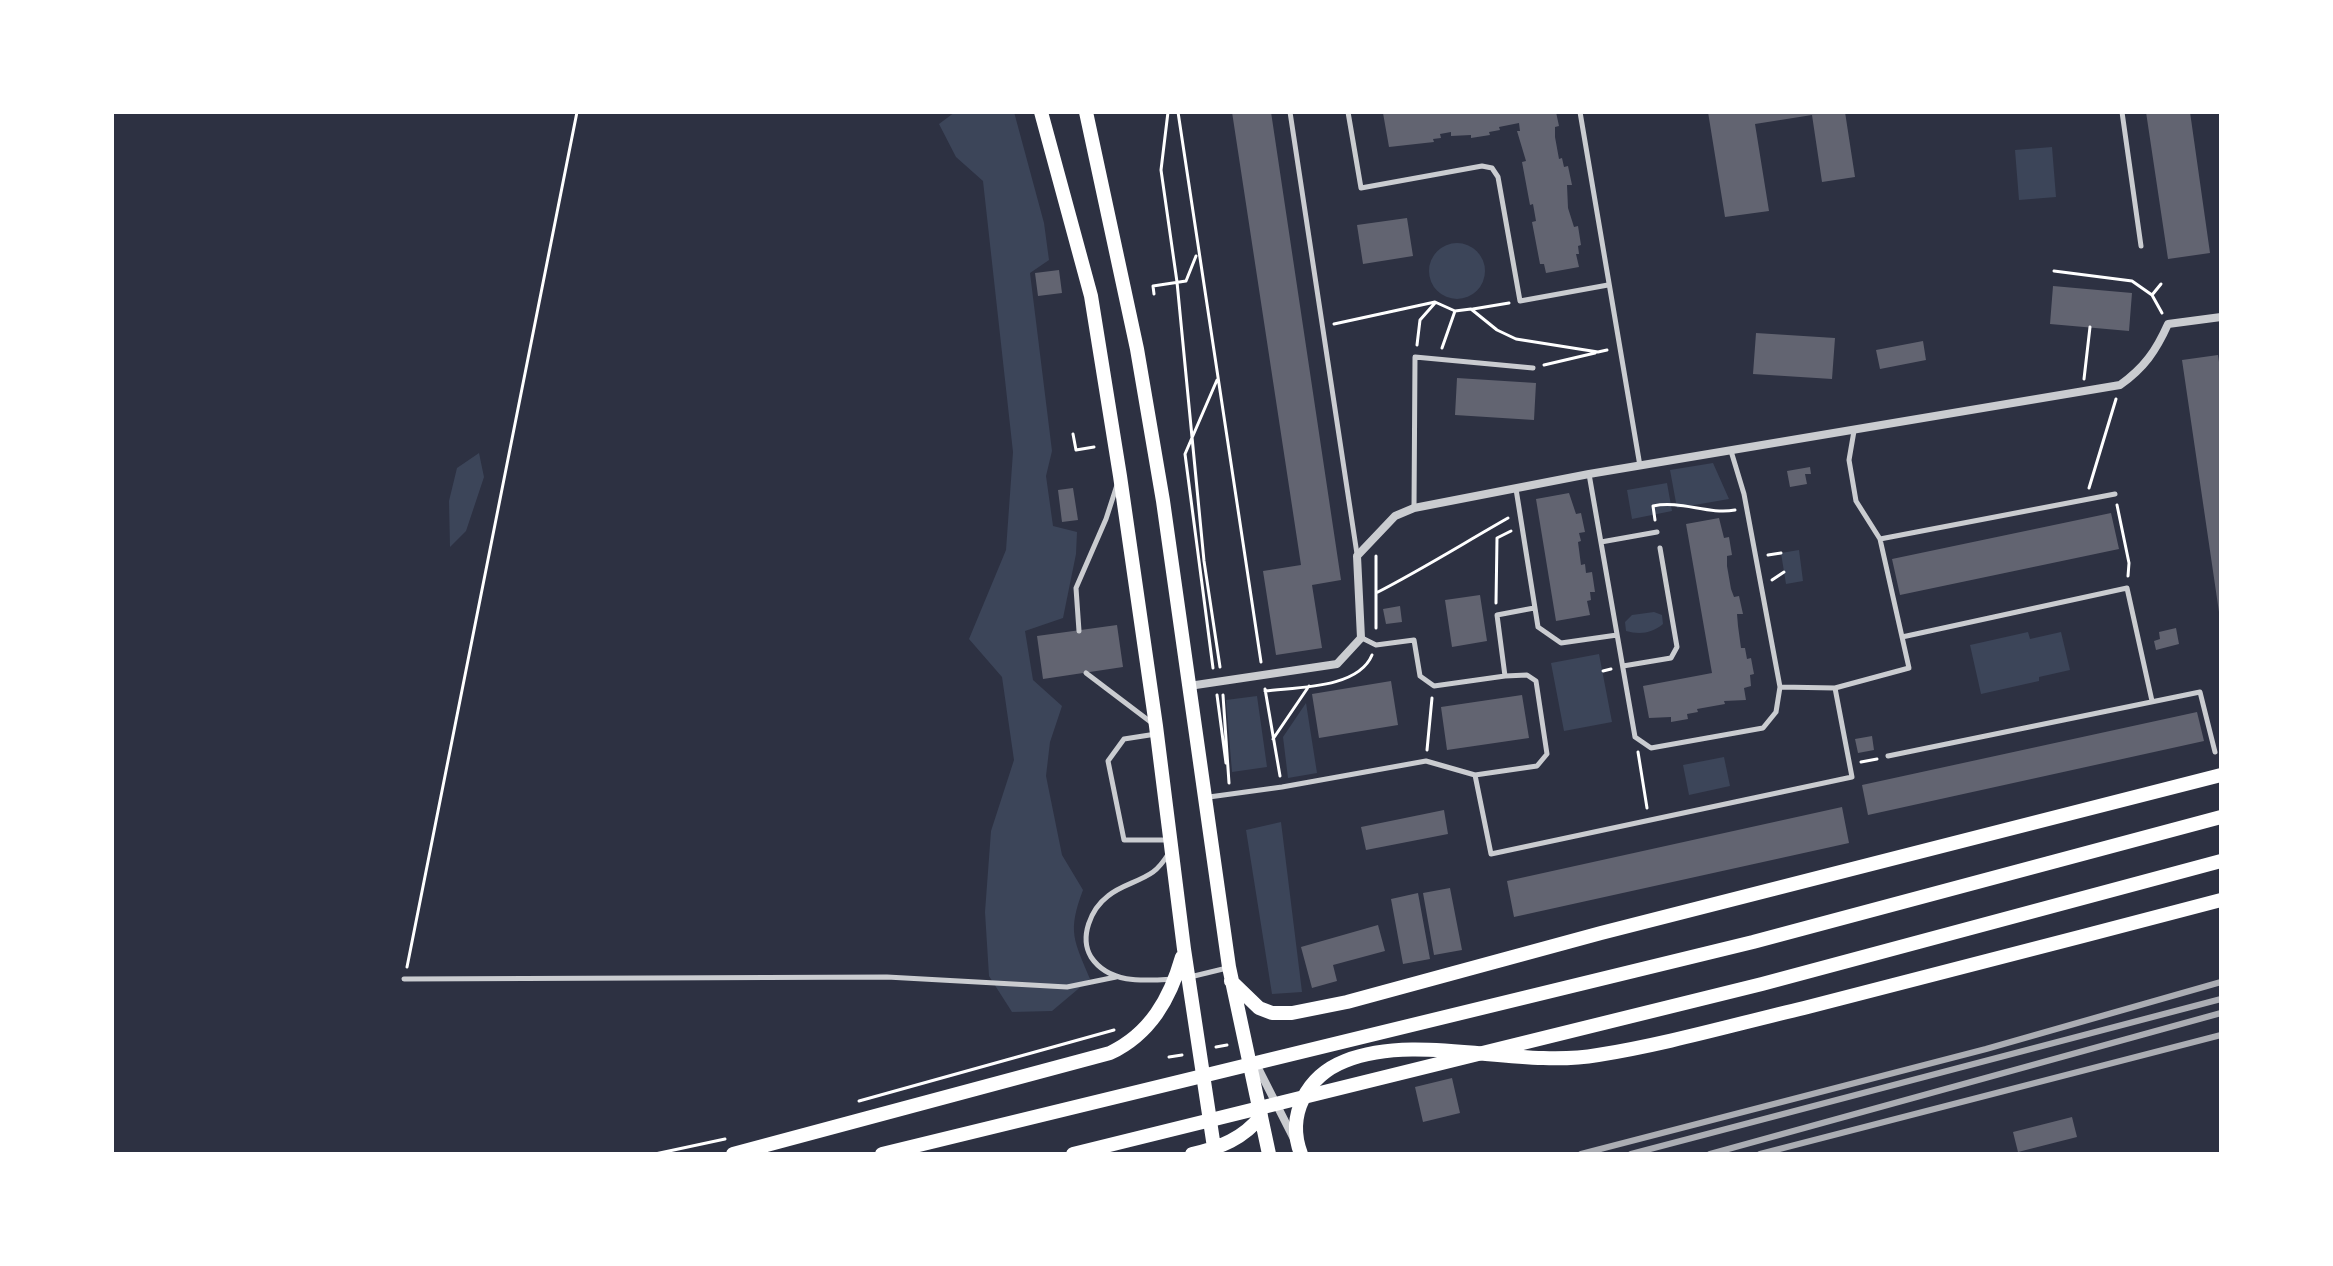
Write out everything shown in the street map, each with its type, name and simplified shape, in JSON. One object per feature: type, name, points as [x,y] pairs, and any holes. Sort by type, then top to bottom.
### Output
[{"type":"main road","points":[[1041,112],[1091,296],[1156,730],[1184,949],[1182,978],[1215,1152]]},
{"type":"main road","points":[[1086,112],[1140,365],[1163,501],[1230,974],[1269,1154]]},
{"type":"main road","points":[[1230,974],[1259,1008],[1272,1013],[1292,1013],[1347,1002],[1617,929],[2221,775]]},
{"type":"main road","points":[[882,1154],[1753,942],[2221,817]]},
{"type":"main road","points":[[1073,1154],[1762,984],[2221,861]]},
{"type":"main road","points":[[1300,1150],[1297,1111],[1301,1098],[1326,1072],[1345,1061],[1376,1053],[1408,1050],[1548,1060],[1594,1056],[1881,989],[2221,900]]},
{"type":"main road","points":[[733,1154],[1110,1053],[1126,1046],[1145,1031],[1182,978]]},
{"type":"main road","points":[[1192,1154],[1215,1152],[1251,1129],[1261,1116]]},
{"type":"street","points":[[1189,686],[1337,664],[1361,638],[1357,556],[1395,516],[1414,508],[1589,474],[2120,385],[2140,371],[2156,350],[2168,324],[2221,317]]},
{"type":"street","points":[[1245,1042],[1300,1150]]},
{"type":"lane","points":[[1290,112],[1357,556]]},
{"type":"lane","points":[[1348,112],[1361,188],[1482,166],[1492,168],[1498,177],[1520,301],[1608,285]]},
{"type":"lane","points":[[1580,112],[1640,466]]},
{"type":"lane","points":[[2122,112],[2141,246]]},
{"type":"lane","points":[[1414,508],[1415,357],[1533,368]]},
{"type":"lane","points":[[1780,687],[1835,688],[1909,668],[1880,539],[1856,501],[1849,460],[1855,430]]},
{"type":"lane","points":[[1589,474],[1635,737],[1651,748],[1763,728],[1776,712],[1780,687],[1747,507],[1731,451]]},
{"type":"lane","points":[[1079,631],[1076,588],[1106,519],[1120,476]]},
{"type":"lane","points":[[1516,489],[1538,627],[1561,643],[1617,635]]},
{"type":"lane","points":[[1880,539],[2115,494]]},
{"type":"lane","points":[[1601,542],[1657,532]]},
{"type":"lane","points":[[1623,666],[1671,658],[1677,647],[1660,548]]},
{"type":"lane","points":[[1902,637],[2127,588],[2152,701]]},
{"type":"lane","points":[[1505,676],[1497,615],[1534,608]]},
{"type":"lane","points":[[1204,798],[1426,761],[1475,775],[1537,766],[1547,754],[1536,681],[1527,675],[1434,686],[1420,676],[1414,640],[1376,645],[1361,638]]},
{"type":"lane","points":[[1086,673],[1156,730]]},
{"type":"lane","points":[[1475,775],[1491,854],[1852,777],[1835,688]]},
{"type":"lane","points":[[1888,756],[2200,692],[2215,752]]},
{"type":"lane","points":[[1156,730],[1124,739],[1108,761],[1124,840],[1170,845],[1162,864],[1150,875],[1107,897],[1091,917],[1086,934],[1088,953],[1099,968],[1116,977],[1143,981],[1230,974]]},
{"type":"lane","points":[[404,979],[887,977],[1067,987],[1116,977]]},
{"type":"path","points":[[404,979],[577,112]]},
{"type":"path","points":[[1168,112],[1161,170],[1177,282],[1230,795]]},
{"type":"path","points":[[1178,112],[1282,787]]},
{"type":"path","points":[[1154,294],[1153,286],[1186,281],[1198,253]]},
{"type":"path","points":[[2054,271],[2132,281],[2152,295],[2168,324]]},
{"type":"path","points":[[2152,295],[2161,284]]},
{"type":"path","points":[[1323,326],[1435,302],[1455,311],[1520,301]]},
{"type":"path","points":[[1415,357],[1420,320],[1435,302]]},
{"type":"path","points":[[1471,309],[1497,330],[1516,339],[1598,352]]},
{"type":"path","points":[[1438,359],[1455,311]]},
{"type":"path","points":[[2082,391],[2090,327]]},
{"type":"path","points":[[1533,368],[1618,347]]},
{"type":"path","points":[[1217,380],[1185,454],[1218,682]]},
{"type":"path","points":[[2086,499],[2120,385]]},
{"type":"path","points":[[1073,434],[1076,450],[1094,447]]},
{"type":"path","points":[[2115,494],[2129,563],[2127,588]]},
{"type":"path","points":[[1657,532],[1653,506],[1666,504],[1721,513],[1747,507]]},
{"type":"path","points":[[1376,593],[1519,512]]},
{"type":"path","points":[[1497,615],[1494,584],[1497,538],[1521,526]]},
{"type":"path","points":[[1265,691],[1348,680],[1368,664],[1376,645],[1375,557],[1382,546]]},
{"type":"path","points":[[1767,555],[1781,553]]},
{"type":"path","points":[[1771,581],[1784,572]]},
{"type":"path","points":[[1273,739],[1310,685]]},
{"type":"path","points":[[1426,761],[1434,686]]},
{"type":"path","points":[[1635,737],[1649,820]]},
{"type":"path","points":[[853,1103],[1125,1027]]},
{"type":"path","points":[[1216,1047],[1227,1045]]},
{"type":"path","points":[[1169,1057],[1182,1055]]},
{"type":"path","points":[[655,1154],[732,1137]]},
{"type":"shaded area","points":[[955,112],[1014,112],[1044,223],[1049,260],[1030,273],[1052,451],[1046,476],[1053,526],[1077,532],[1076,554],[1063,618],[1025,631],[1033,680],[1062,706],[1050,742],[1046,776],[1062,855],[1083,890],[1075,916],[1074,936],[1090,979],[1052,1011],[1012,1012],[989,976],[985,912],[991,831],[1014,760],[1002,677],[969,639],[1006,550],[1013,452],[983,181],[956,157],[939,124]]},
{"type":"shaded area","points":[[2052,147],[2056,197],[2019,200],[2015,150]]},
{"type":"shaded area","points":[[1457,243],[1477,251],[1485,271],[1477,291],[1457,299],[1437,291],[1429,271],[1437,251]]},
{"type":"shaded area","points":[[479,453],[484,477],[466,531],[450,547],[449,501],[457,468]]},
{"type":"shaded area","points":[[1713,463],[1729,499],[1677,508],[1670,470]]},
{"type":"shaded area","points":[[1667,483],[1672,511],[1632,519],[1627,490]]},
{"type":"shaded area","points":[[1799,550],[1803,581],[1786,584],[1781,553]]},
{"type":"shaded area","points":[[1654,612],[1662,615],[1663,624],[1659,627],[1646,632],[1626,631],[1625,622],[1632,615]]},
{"type":"shaded area","points":[[2028,632],[2030,639],[2061,632],[2070,670],[2039,677],[2039,681],[1981,694],[1970,645]]},
{"type":"shaded area","points":[[1599,654],[1612,722],[1564,731],[1551,663]]},
{"type":"shaded area","points":[[1257,696],[1267,767],[1232,772],[1226,700]]},
{"type":"shaded area","points":[[1306,703],[1317,773],[1288,778],[1283,737]]},
{"type":"shaded area","points":[[1724,757],[1730,786],[1689,795],[1683,765]]},
{"type":"shaded area","points":[[1281,822],[1302,992],[1272,994],[1246,830]]},
{"type":"building","points":[[1232,112],[1271,112],[1341,580],[1312,585],[1322,648],[1276,655],[1263,571],[1301,565]]},
{"type":"building","points":[[1556,112],[1559,126],[1555,127],[1555,137],[1559,159],[1562,158],[1564,167],[1568,166],[1572,185],[1567,185],[1568,208],[1574,227],[1578,226],[1581,245],[1578,246],[1579,254],[1576,254],[1579,267],[1546,273],[1544,264],[1540,264],[1532,222],[1536,221],[1522,162],[1526,161],[1517,131],[1520,131],[1519,123],[1499,127],[1500,130],[1489,132],[1490,135],[1471,138],[1471,135],[1451,136],[1451,132],[1440,134],[1441,138],[1433,139],[1434,142],[1389,147],[1383,113]]},
{"type":"building","points":[[1708,112],[1845,112],[1855,177],[1822,182],[1812,115],[1755,124],[1769,211],[1725,217]]},
{"type":"building","points":[[2146,112],[2190,112],[2210,253],[2168,259]]},
{"type":"building","points":[[1407,218],[1413,256],[1363,264],[1357,225]]},
{"type":"building","points":[[1059,270],[1062,293],[1038,296],[1035,273]]},
{"type":"building","points":[[2053,286],[2132,293],[2129,331],[2050,324]]},
{"type":"building","points":[[1756,333],[1835,338],[1832,379],[1753,374]]},
{"type":"building","points":[[1923,341],[1926,360],[1880,369],[1876,350]]},
{"type":"building","points":[[2218,355],[2221,376],[2219,612],[2182,360]]},
{"type":"building","points":[[1457,378],[1536,383],[1534,420],[1455,415]]},
{"type":"building","points":[[1810,467],[1811,474],[1805,474],[1807,484],[1790,487],[1787,471]]},
{"type":"building","points":[[1073,488],[1078,520],[1062,522],[1058,490]]},
{"type":"building","points":[[1569,493],[1576,514],[1581,513],[1585,532],[1579,533],[1581,565],[1585,564],[1586,573],[1592,572],[1595,592],[1590,592],[1591,600],[1587,601],[1590,615],[1556,621],[1536,499]]},
{"type":"building","points":[[2111,513],[2119,549],[1900,595],[1892,559]]},
{"type":"building","points":[[1719,518],[1724,538],[1729,537],[1732,555],[1727,556],[1727,566],[1731,589],[1734,597],[1739,596],[1743,614],[1737,614],[1738,626],[1741,648],[1745,648],[1747,659],[1751,658],[1754,674],[1750,675],[1751,686],[1744,688],[1746,700],[1724,701],[1725,704],[1697,709],[1698,712],[1687,714],[1688,719],[1671,722],[1671,717],[1649,718],[1643,686],[1712,673],[1686,524]]},
{"type":"building","points":[[1480,595],[1487,641],[1452,647],[1445,600]]},
{"type":"building","points":[[1400,606],[1402,622],[1386,624],[1383,609]]},
{"type":"building","points":[[1117,625],[1123,667],[1043,679],[1037,636]]},
{"type":"building","points":[[2176,628],[2179,644],[2156,650],[2154,641],[2160,639],[2159,632]]},
{"type":"building","points":[[1391,681],[1398,725],[1319,738],[1312,694]]},
{"type":"building","points":[[1522,695],[1529,738],[1447,750],[1441,707]]},
{"type":"building","points":[[2197,712],[2204,741],[1868,815],[1862,785]]},
{"type":"building","points":[[1872,736],[1874,750],[1858,753],[1855,739]]},
{"type":"building","points":[[1842,807],[1849,843],[1514,917],[1507,881]]},
{"type":"building","points":[[1444,810],[1448,834],[1366,850],[1361,827]]},
{"type":"building","points":[[1450,888],[1462,950],[1434,955],[1423,893]]},
{"type":"building","points":[[1418,893],[1430,959],[1403,964],[1391,899]]},
{"type":"building","points":[[1378,925],[1385,951],[1333,965],[1337,981],[1312,988],[1301,947]]},
{"type":"building","points":[[1452,1078],[1460,1113],[1423,1122],[1415,1087]]},
{"type":"building","points":[[2072,1117],[2077,1137],[2018,1152],[2013,1132]]},
{"type":"railway","points":[[1581,1154],[1986,1049],[2221,982]]},
{"type":"railway","points":[[1631,1154],[2221,999]]},
{"type":"railway","points":[[1710,1154],[2221,1013]]},
{"type":"railway","points":[[1760,1154],[2221,1035]]}]
